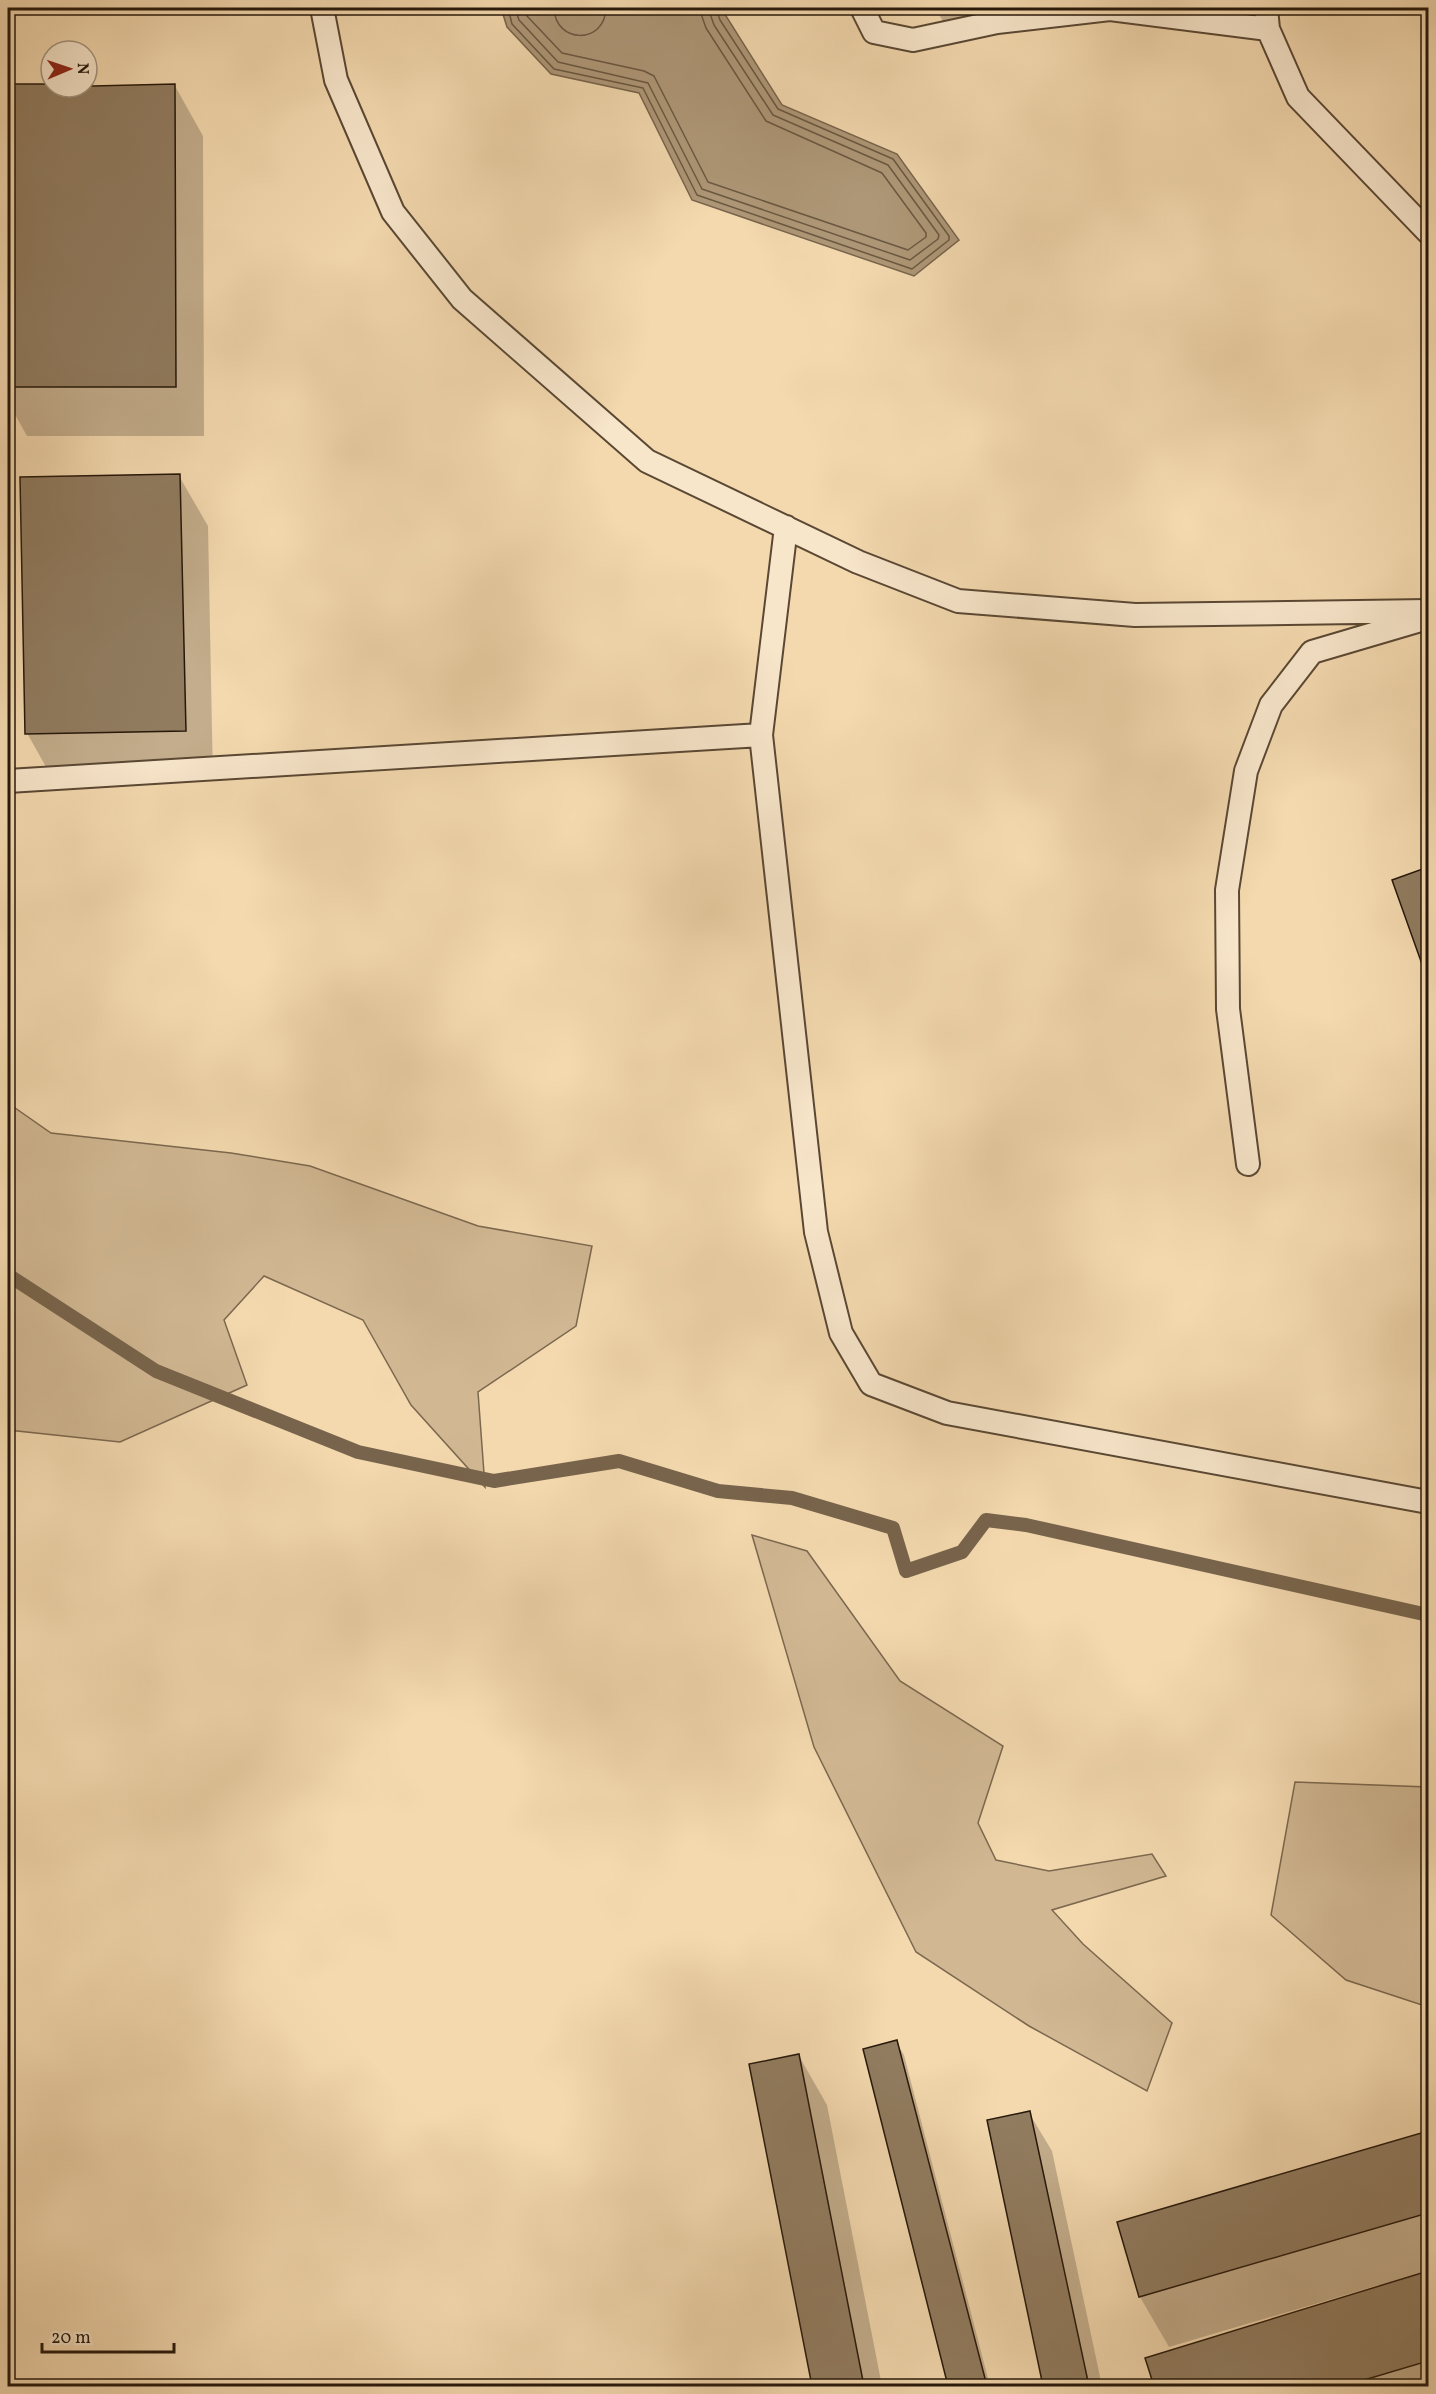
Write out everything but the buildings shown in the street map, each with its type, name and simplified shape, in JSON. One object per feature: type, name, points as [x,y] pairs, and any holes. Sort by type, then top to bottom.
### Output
[{"type":"lane","points":[[322,8],[336,80],[393,212],[462,299],[647,461],[858,562],[958,601],[1135,615],[1428,611]]},
{"type":"lane","points":[[862,8],[874,32],[913,40],[1021,13],[1110,9],[1267,18],[1298,97],[1428,232]]},
{"type":"lane","points":[[786,527],[761,735],[816,1232],[841,1333],[871,1384],[947,1413],[1428,1502]]},
{"type":"lane","points":[[1248,1164],[1227,1009],[1227,902],[1246,771],[1271,705],[1312,652],[1428,617]]},
{"type":"lane","points":[[8,781],[761,735]]},
{"type":"shaded area","points":[[8,1103],[51,1133],[231,1153],[310,1166],[478,1226],[592,1246],[576,1326],[478,1392],[485,1487],[411,1405],[363,1320],[264,1276],[224,1320],[247,1385],[120,1442],[8,1430]]},
{"type":"shaded area","points":[[752,1535],[807,1551],[900,1681],[1003,1746],[978,1823],[996,1860],[1049,1871],[1152,1854],[1166,1876],[1052,1910],[1083,1944],[1172,2023],[1147,2091],[1029,2026],[916,1952],[814,1747]]},
{"type":"shaded area","points":[[1295,1782],[1428,1787],[1428,2007],[1346,1980],[1271,1915]]},
{"type":"water","points":[[501,8],[574,8],[581,15],[585,8],[721,8],[782,105],[897,154],[959,240],[914,276],[692,200],[639,93],[551,74],[507,27]]},
{"type":"waterway","points":[[8,1275],[156,1371],[358,1452],[494,1481],[619,1461],[718,1491],[792,1498],[893,1528],[906,1571],[962,1552],[986,1520],[1026,1525],[1428,1615]]}]
